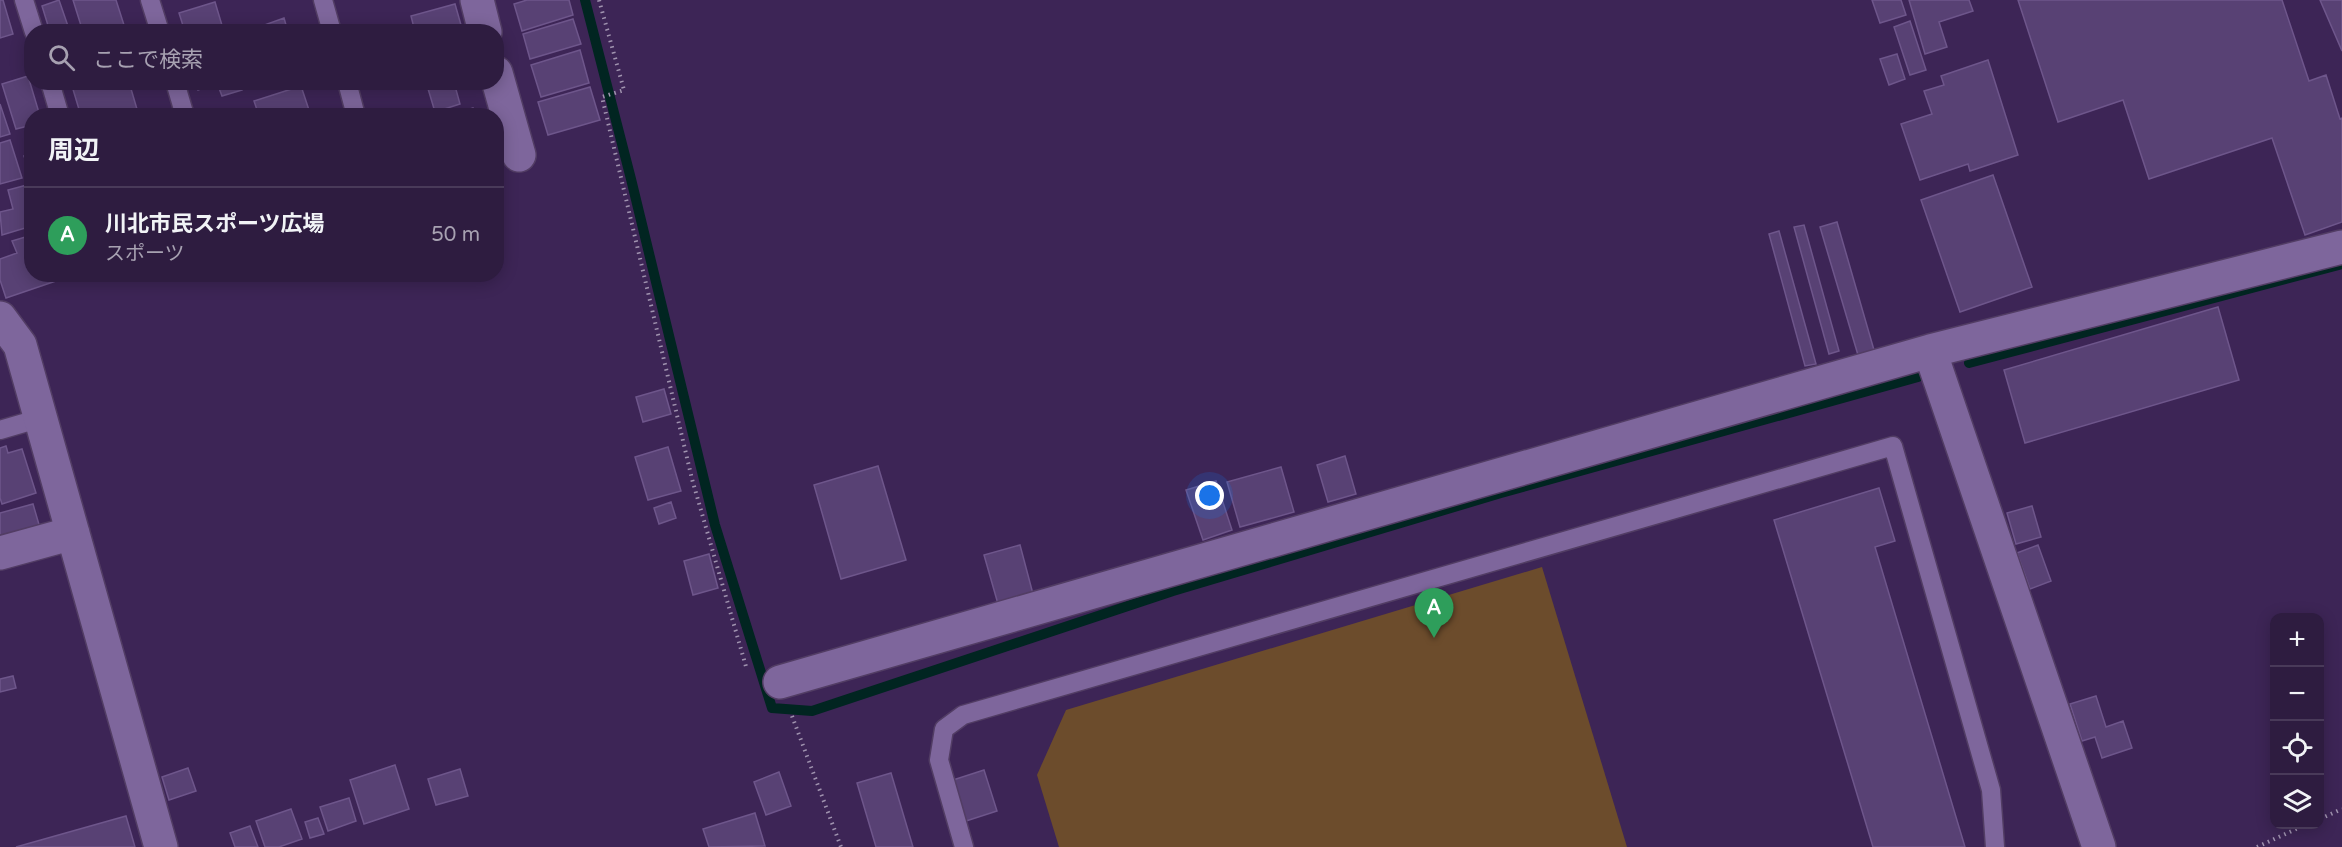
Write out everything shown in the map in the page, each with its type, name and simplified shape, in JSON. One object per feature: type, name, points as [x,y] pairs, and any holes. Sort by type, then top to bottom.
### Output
[{"type":"street","points":[[477,0],[483,24]]},
{"type":"street","points":[[501,90],[519,155]]},
{"type":"street","points":[[764,680],[1930,351],[2342,247]]},
{"type":"street","points":[[0,318],[20,345],[161,847]]},
{"type":"street","points":[[1930,351],[2099,847]]},
{"type":"street","points":[[0,553],[73,533]]},
{"type":"lane","points":[[24,0],[32,24]]},
{"type":"lane","points":[[150,0],[158,24]]},
{"type":"lane","points":[[323,0],[330,24]]},
{"type":"lane","points":[[52,90],[58,108]]},
{"type":"lane","points":[[177,90],[183,108]]},
{"type":"lane","points":[[349,90],[354,108]]},
{"type":"lane","points":[[0,430],[41,418]]},
{"type":"lane","points":[[964,847],[939,760],[944,729],[963,715],[1893,446],[1992,790],[1995,847]]},
{"type":"path","points":[[599,0],[624,90],[602,97],[692,479],[764,680]]},
{"type":"path","points":[[799,735],[841,847]]},
{"type":"path","points":[[2324,817],[2342,809]]},
{"type":"path","points":[[2257,847],[2298,829]]},
{"type":"shaded area","points":[[1542,567],[1627,847],[1059,847],[1037,775],[1066,710]]},
{"type":"building","points":[[0,0],[3,0],[13,34],[0,38]]},
{"type":"building","points":[[59,0],[67,24],[48,24],[42,6]]},
{"type":"building","points":[[73,0],[116,0],[124,24],[80,24]]},
{"type":"building","points":[[527,0],[569,0],[573,15],[522,31],[514,4]]},
{"type":"building","points":[[1872,0],[1901,0],[1906,15],[1880,23]]},
{"type":"building","points":[[1909,0],[1969,0],[1973,11],[1939,22],[1947,47],[1925,54]]},
{"type":"building","points":[[2018,0],[2282,0],[2309,81],[2326,75],[2340,119],[2342,118],[2342,222],[2305,235],[2272,138],[2149,179],[2123,100],[2058,122]]},
{"type":"building","points":[[2320,0],[2342,0],[2342,51]]},
{"type":"building","points":[[215,2],[222,24],[182,24],[179,13]]},
{"type":"building","points":[[455,4],[461,24],[413,24],[411,16]]},
{"type":"building","points":[[284,18],[286,24],[267,24]]},
{"type":"building","points":[[573,19],[581,44],[530,59],[523,34]]},
{"type":"building","points":[[1910,21],[1926,70],[1910,75],[1894,27]]},
{"type":"building","points":[[580,50],[589,83],[541,97],[531,65]]},
{"type":"building","points":[[1897,54],[1905,79],[1889,85],[1880,59]]},
{"type":"building","points":[[1988,60],[2018,155],[1970,171],[1968,164],[1920,180],[1901,124],[1932,114],[1924,91],[1944,85],[1941,76]]},
{"type":"building","points":[[24,77],[24,90],[32,90],[38,108],[24,108],[24,127],[16,129],[2,84]]},
{"type":"building","points":[[590,87],[600,120],[548,135],[538,102]]},
{"type":"building","points":[[73,90],[131,90],[137,108],[79,108]]},
{"type":"building","points":[[220,90],[242,90],[222,96]]},
{"type":"building","points":[[288,90],[302,90],[308,108],[256,108],[254,101]]},
{"type":"building","points":[[428,90],[456,90],[460,104],[448,108],[434,108]]},
{"type":"building","points":[[0,104],[10,134],[0,137]]},
{"type":"building","points":[[10,140],[22,178],[0,184],[0,143]]},
{"type":"building","points":[[1993,175],[2032,287],[1960,312],[1921,200]]},
{"type":"building","points":[[24,186],[24,228],[2,235],[0,212],[13,209],[8,190]]},
{"type":"building","points":[[1837,222],[1874,350],[1858,355],[1820,227]]},
{"type":"building","points":[[1804,225],[1839,351],[1829,354],[1794,227]]},
{"type":"building","points":[[1779,231],[1816,364],[1805,366],[1769,234]]},
{"type":"building","points":[[24,237],[24,282],[53,282],[6,298],[0,280],[0,259],[17,253],[12,241]]},
{"type":"building","points":[[2218,307],[2239,380],[2025,443],[2004,370]]},
{"type":"building","points":[[664,389],[671,414],[643,422],[636,397]]},
{"type":"building","points":[[6,446],[8,453],[22,449],[36,493],[2,504],[0,448]]},
{"type":"building","points":[[668,447],[681,491],[648,500],[635,457]]},
{"type":"building","points":[[1345,456],[1356,494],[1328,502],[1317,465]]},
{"type":"building","points":[[878,466],[906,560],[841,579],[814,485]]},
{"type":"building","points":[[1281,467],[1294,512],[1240,527],[1227,482]]},
{"type":"building","points":[[1216,481],[1232,530],[1203,540],[1186,490]]},
{"type":"building","points":[[1879,488],[1895,541],[1875,547],[1965,847],[1873,847],[1774,520]]},
{"type":"building","points":[[671,502],[676,518],[659,524],[654,508]]},
{"type":"building","points":[[33,504],[40,528],[0,540],[0,513]]},
{"type":"building","points":[[2032,506],[2041,537],[2016,544],[2007,513]]},
{"type":"building","points":[[1020,545],[1033,594],[998,604],[984,555]]},
{"type":"building","points":[[2038,545],[2051,581],[2030,589],[2017,553]]},
{"type":"building","points":[[709,554],[718,588],[693,595],[684,561]]},
{"type":"building","points":[[13,676],[16,688],[0,692],[0,679]]},
{"type":"building","points":[[2096,696],[2106,727],[2123,721],[2132,748],[2102,758],[2095,737],[2082,741],[2070,704]]},
{"type":"building","points":[[395,765],[409,809],[364,824],[350,780]]},
{"type":"building","points":[[188,768],[196,791],[169,800],[162,777]]},
{"type":"building","points":[[460,769],[468,796],[436,805],[428,779]]},
{"type":"building","points":[[984,770],[997,811],[966,821],[953,780]]},
{"type":"building","points":[[779,772],[791,806],[766,815],[754,782]]},
{"type":"building","points":[[891,773],[913,847],[876,847],[857,783]]},
{"type":"building","points":[[349,798],[356,821],[328,831],[320,807]]},
{"type":"building","points":[[291,809],[302,839],[279,847],[265,847],[256,821]]},
{"type":"building","points":[[755,813],[765,846],[709,847],[703,829]]},
{"type":"building","points":[[126,816],[135,847],[16,847]]},
{"type":"building","points":[[318,818],[324,834],[310,838],[305,822]]},
{"type":"building","points":[[250,826],[258,847],[235,847],[230,833]]},
{"type":"waterway","points":[[585,0],[715,525],[772,708],[812,711],[1173,591],[1501,493],[1918,377]]},
{"type":"waterway","points":[[1969,363],[2342,264]]},
{"type":"place","name":"川北市民スポーツ広場","points":[[1434,638]]}]
